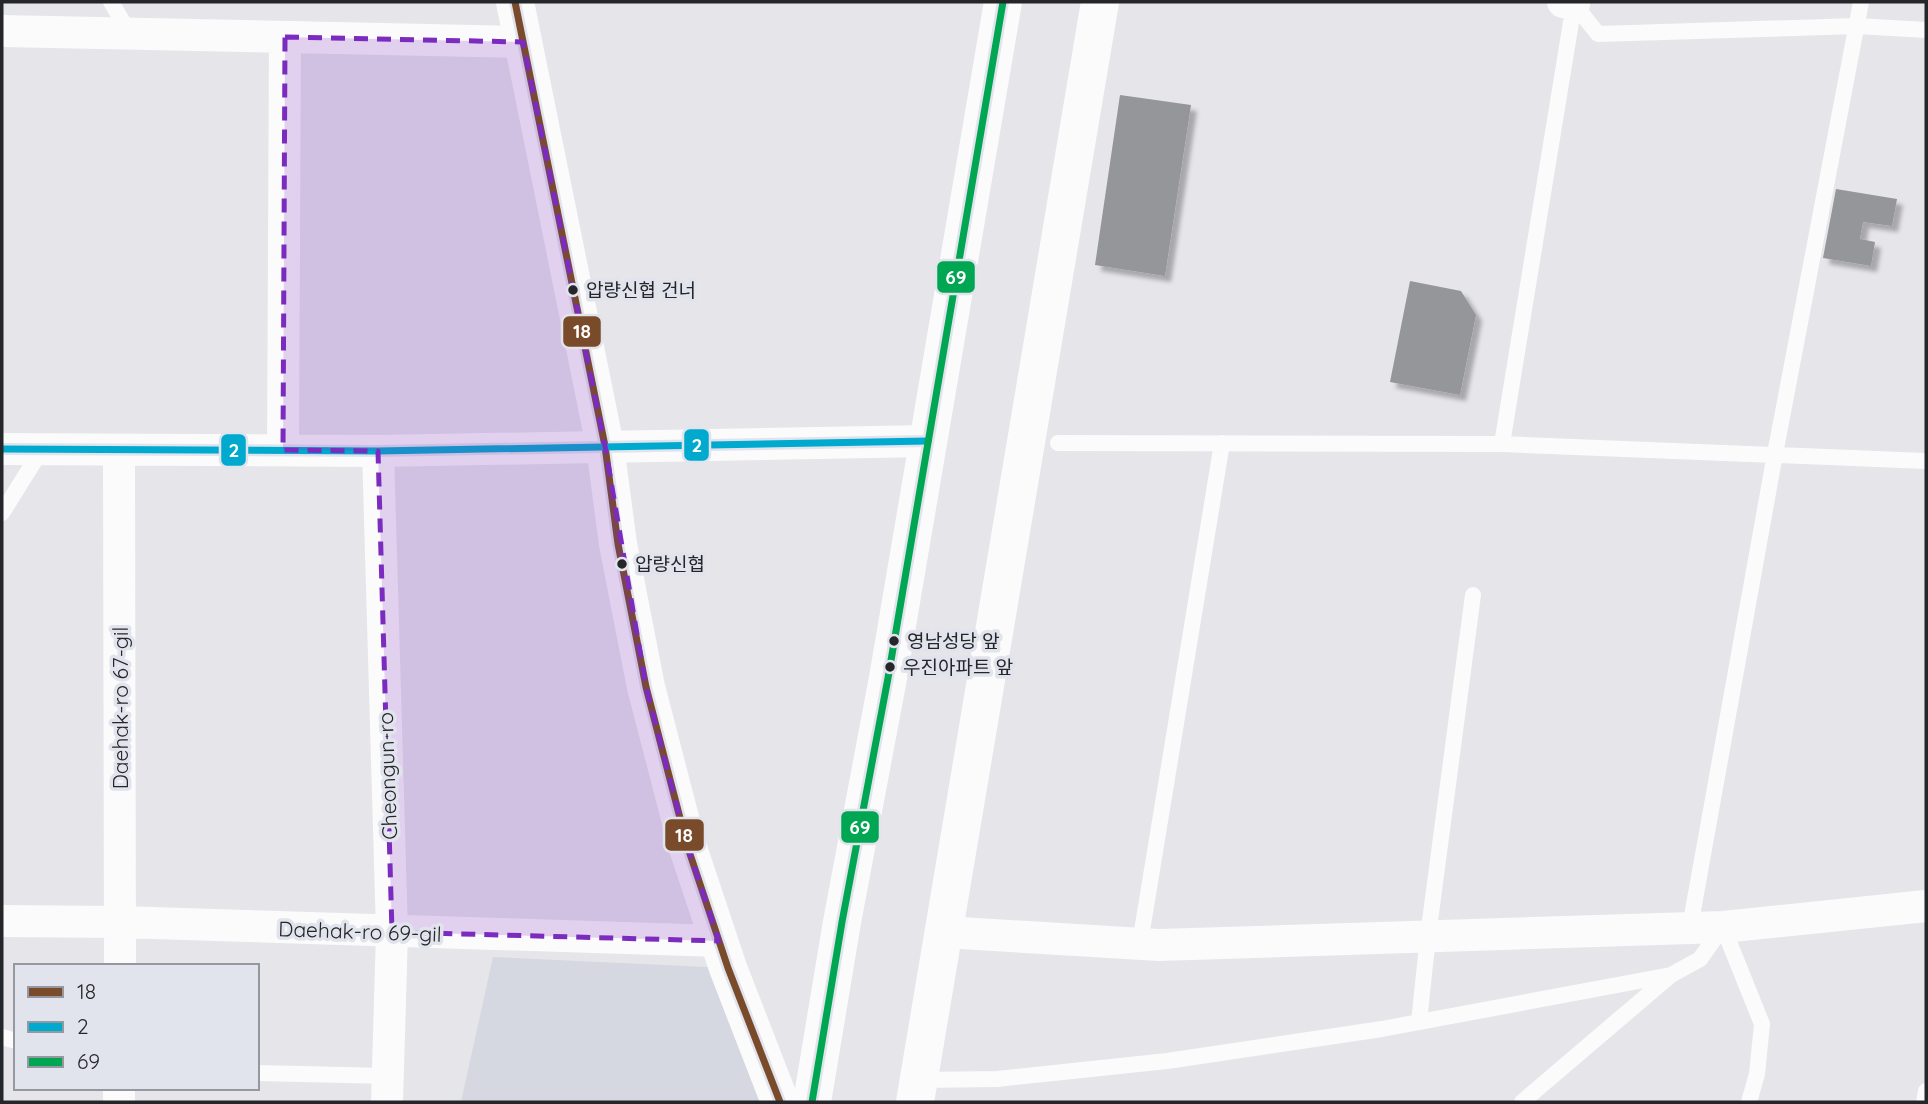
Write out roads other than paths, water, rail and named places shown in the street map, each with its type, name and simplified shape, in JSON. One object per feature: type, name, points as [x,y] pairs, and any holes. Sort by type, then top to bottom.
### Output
[{"type":"main road","points":[[516,2],[605,446],[618,544],[646,687],[687,845],[719,941],[780,1102]]},
{"type":"main road","points":[[812,1102],[1003,2]]},
{"type":"main road","points":[[916,1091],[1100,2]]},
{"type":"street","points":[[2,31],[523,42]]},
{"type":"street","points":[[282,450],[285,37]]},
{"type":"street","points":[[2,449],[378,451],[928,441]]},
{"type":"street","name":"Daehak-ro 67-gil","points":[[119,450],[120,964]]},
{"type":"street","name":"Cheongun-ro","points":[[378,451],[392,932],[388,1089]]},
{"type":"street","points":[[944,932],[1159,944],[1723,927],[1926,906]]},
{"type":"street","name":"Daehak-ro 69-gil","points":[[2,921],[120,922],[719,941]]},
{"type":"lane","points":[[111,2],[130,34]]},
{"type":"lane","points":[[1690,927],[1775,454],[1861,2]]},
{"type":"lane","points":[[1571,3],[1598,34],[1857,26],[1926,30]]},
{"type":"lane","points":[[1502,444],[1571,3]]},
{"type":"lane","points":[[1058,443],[1502,444],[1926,461]]},
{"type":"lane","points":[[1140,943],[1222,443]]},
{"type":"lane","points":[[2,513],[41,449]]},
{"type":"lane","points":[[1419,1022],[1473,595]]},
{"type":"lane","points":[[1522,1102],[1671,975],[1699,959],[1723,927]]},
{"type":"lane","points":[[1723,927],[1762,1024],[1757,1074],[1749,1102]]},
{"type":"lane","points":[[916,1091],[997,1079],[1167,1061],[1419,1022],[1671,975]]},
{"type":"lane","points":[[259,1073],[388,1089]]},
{"type":"lane","points":[[1924,1102],[1926,1091]]},
{"type":"place","name":"압량신협 건너","points":[[573,290]]},
{"type":"place","name":"압량신협","points":[[622,564]]},
{"type":"place","name":"영남성당 앞","points":[[894,641]]},
{"type":"place","name":"우진아파트 앞","points":[[890,667]]}]
